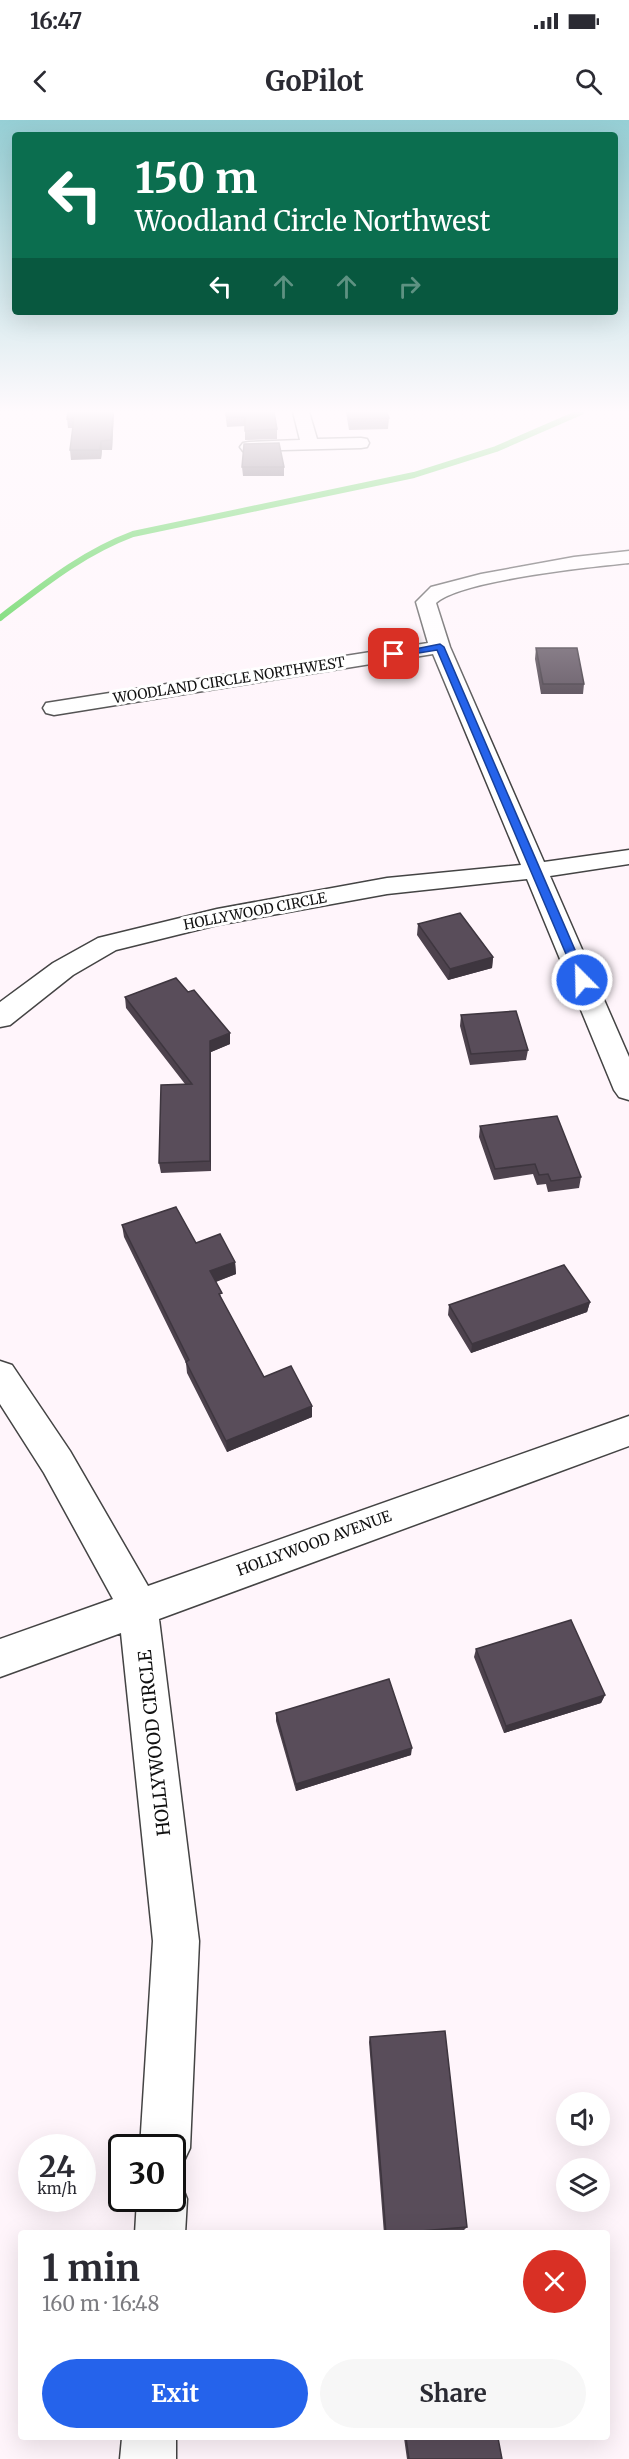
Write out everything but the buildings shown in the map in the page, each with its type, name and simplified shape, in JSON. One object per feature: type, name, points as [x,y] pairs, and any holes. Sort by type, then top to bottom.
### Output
[{"type":"street","points":[[629,557],[574,563],[481,580],[438,591],[426,602],[440,647],[629,1090]]},
{"type":"street","name":"WOODLAND CIRCLE NORTHWEST","points":[[54,708],[440,647]]},
{"type":"street","name":"HOLLYWOOD CIRCLE","points":[[0,1018],[4,1012],[63,969],[107,944],[217,917],[387,886],[629,857]]},
{"type":"street","name":"HOLLYWOOD CIRCLE","points":[[0,1375],[57,1462],[138,1606],[176,1941],[166,2134]]},
{"type":"street","name":"HOLLYWOOD AVENUE","points":[[0,1658],[138,1606],[629,1431]]},
{"type":"street","points":[[160,2230],[161,2212]]},
{"type":"street","points":[[148,2459],[149,2440]]},
{"type":"waterway","points":[[0,618],[47,582],[80,560],[114,542],[133,534],[194,521]]},
{"type":"route","points":[[394,654],[440,647],[582,980]]}]
